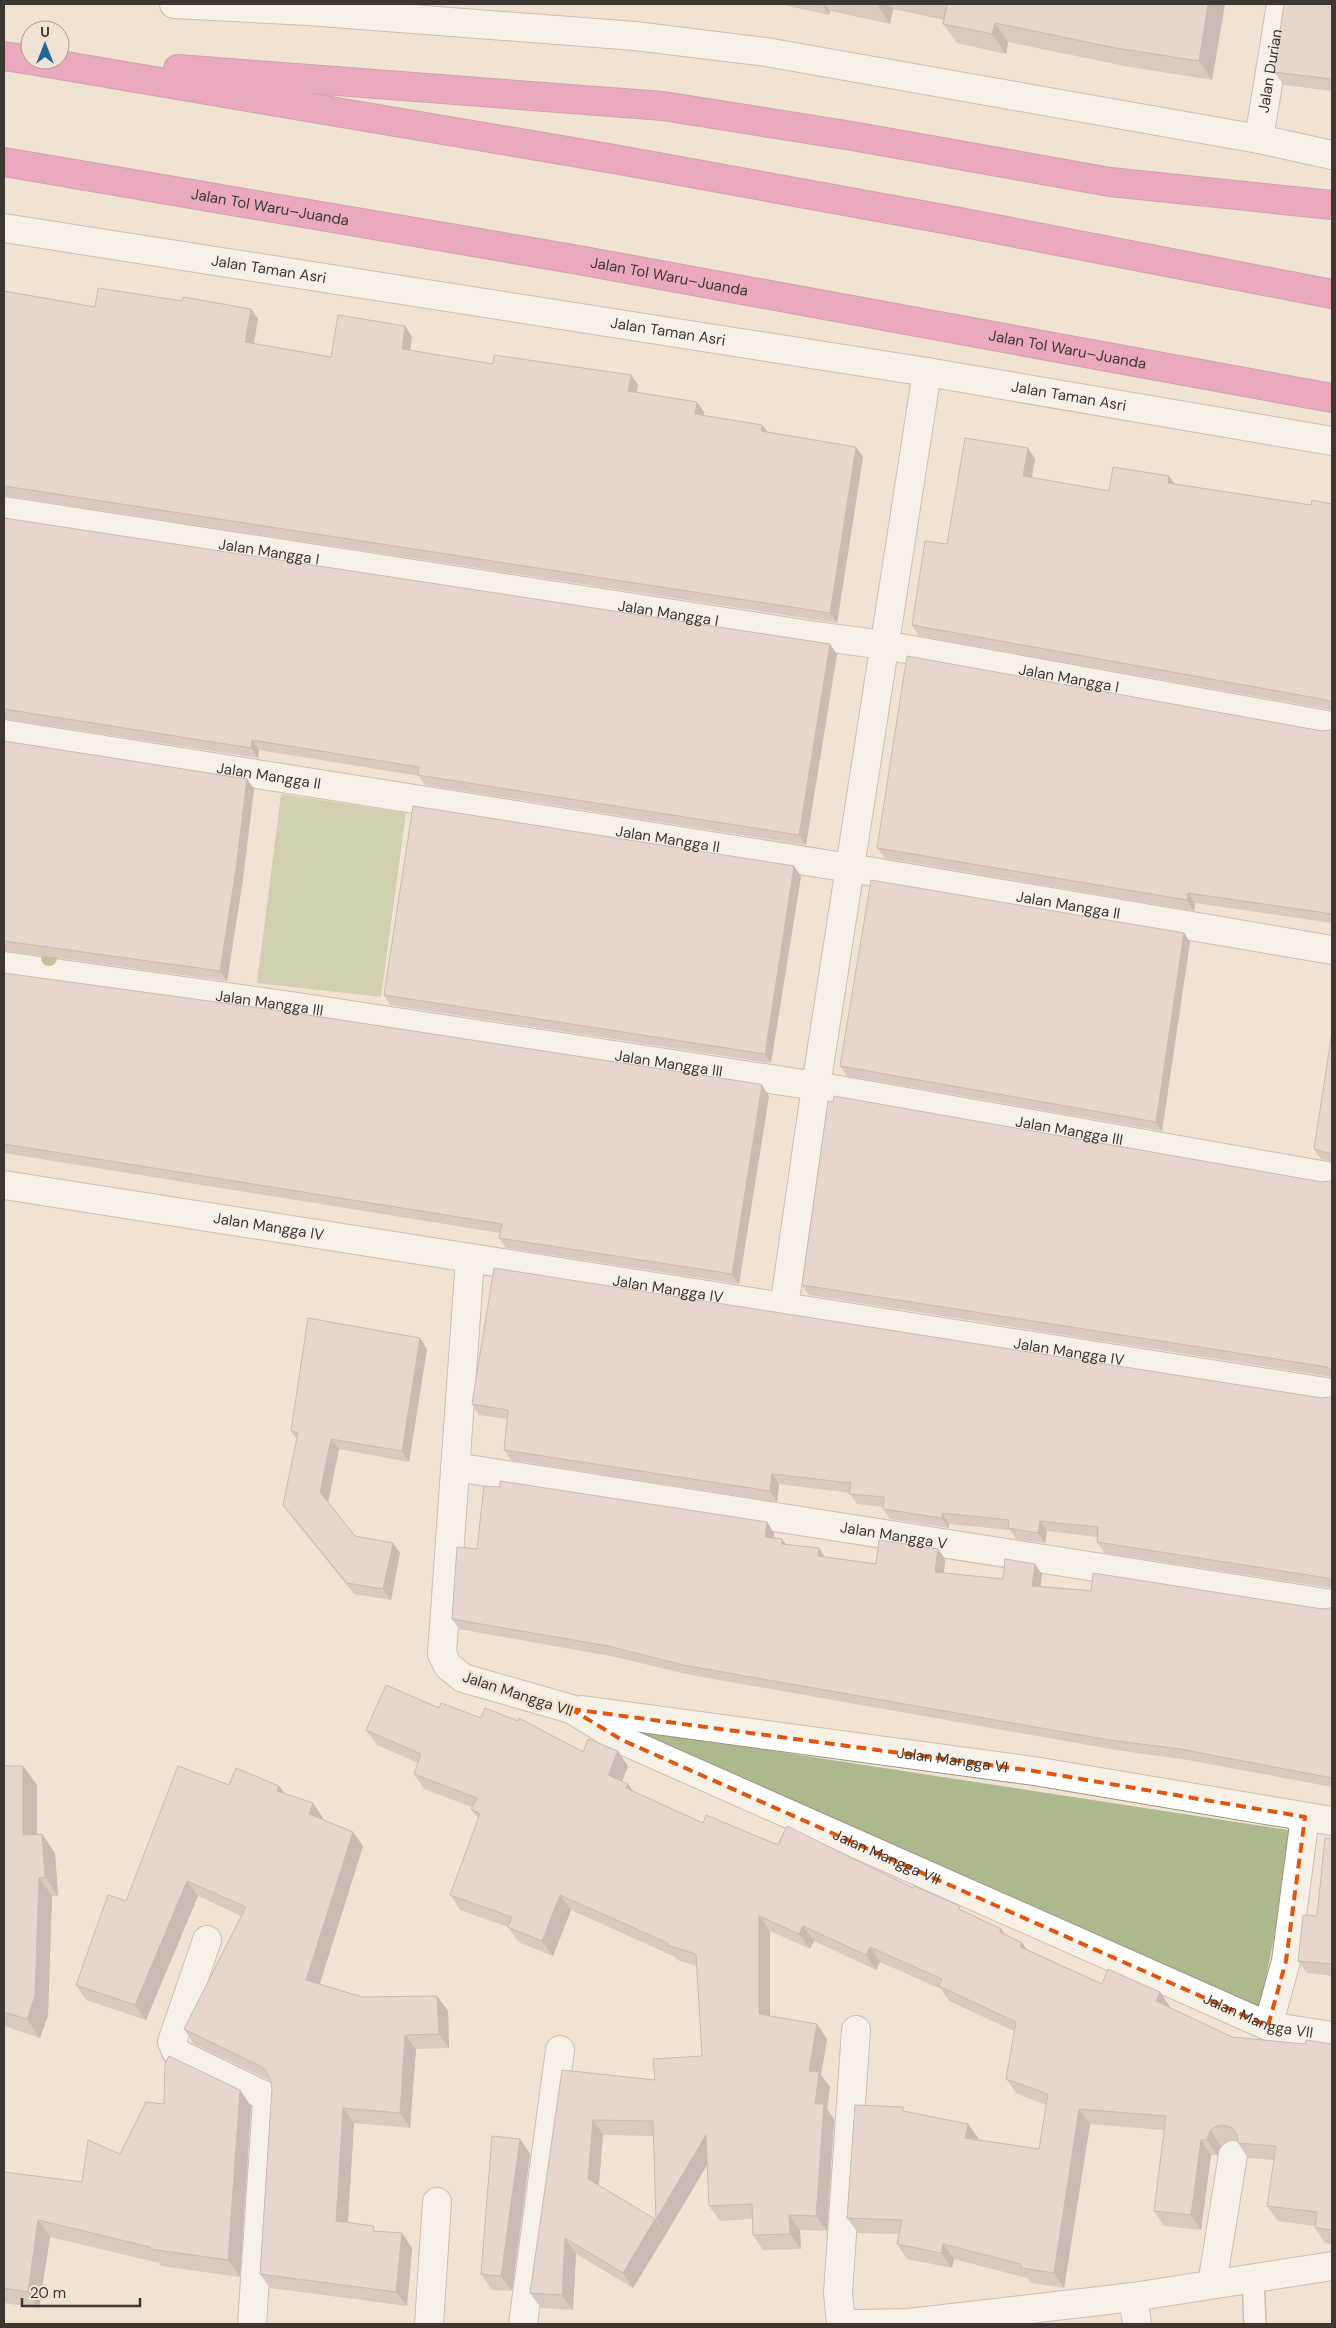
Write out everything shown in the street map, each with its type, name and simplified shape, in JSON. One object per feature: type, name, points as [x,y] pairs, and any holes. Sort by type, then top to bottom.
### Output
[{"type":"highway","points":[[70,62],[663,106],[852,136],[1110,182],[1332,205]]},
{"type":"highway","points":[[70,66],[614,159],[949,220],[1332,294]]},
{"type":"highway","name":"Jalan Tol Waru–Juanda","points":[[4,162],[574,259],[1332,398]]},
{"type":"street","points":[[174,4],[309,8],[698,42],[776,53],[1259,139],[1332,155]]},
{"type":"street","name":"Jalan Durian","points":[[1259,139],[1281,4]]},
{"type":"street","name":"Jalan Taman Asri","points":[[4,228],[927,372],[1332,441]]},
{"type":"street","points":[[784,1308],[816,1086],[927,372]]},
{"type":"street","name":"Jalan Mangga I","points":[[4,511],[884,645],[1332,726]]},
{"type":"street","name":"Jalan Mangga II","points":[[4,734],[850,868],[1332,950]]},
{"type":"street","name":"Jalan Mangga III","points":[[4,966],[307,1008],[816,1086],[1332,1178]]},
{"type":"street","name":"Jalan Mangga IV","points":[[4,1185],[1332,1393]]},
{"type":"street","points":[[455,1467],[470,1259]]},
{"type":"street","name":"Jalan Mangga V","points":[[455,1467],[1332,1604]]},
{"type":"street","name":"Jalan Mangga VII","points":[[455,1467],[442,1654],[448,1666],[463,1678],[571,1709],[622,1740],[1268,2026],[1332,2036]]},
{"type":"street","name":"Jalan Mangga VI","points":[[571,1709],[1034,1771],[1332,1821]]},
{"type":"street","points":[[1268,2026],[1286,1961],[1305,1817]]},
{"type":"street","points":[[207,1940],[172,2042],[177,2053],[259,2092],[264,2095],[267,2102],[252,2324]]},
{"type":"street","points":[[841,2324],[838,2294],[856,2030]]},
{"type":"street","points":[[523,2324],[560,2050]]},
{"type":"street","points":[[1212,2284],[1233,2155]]},
{"type":"street","points":[[429,2324],[437,2202]]},
{"type":"street","points":[[856,2324],[909,2324],[1132,2297],[1332,2266]]},
{"type":"street","points":[[1132,2297],[1137,2324]]},
{"type":"lane","points":[[1253,2278],[1256,2324]]},
{"type":"highlighted area","points":[[571,1709],[1034,1771],[1305,1817],[1286,1961],[1268,2026],[622,1740]]},
{"type":"green space","points":[[281,794],[406,813],[381,997],[257,983]]},
{"type":"green space","points":[[623,1728],[1295,1831],[1259,2013]]},
{"type":"building","points":[[944,4],[1208,4],[1199,61],[1116,48],[995,23],[992,34],[943,24],[947,5]]},
{"type":"building","points":[[1284,4],[1332,4],[1332,79],[1274,72]]},
{"type":"building","points":[[98,288],[182,301],[183,297],[251,309],[245,342],[331,357],[338,315],[405,326],[402,349],[493,364],[494,355],[631,375],[628,391],[697,402],[695,414],[762,425],[761,431],[856,447],[830,613],[4,486],[4,291],[95,307]]},
{"type":"building","points":[[965,438],[1028,448],[1023,476],[1109,491],[1113,467],[1169,476],[1168,483],[1311,505],[1312,500],[1332,504],[1332,702],[912,625],[925,541],[947,544]]},
{"type":"building","points":[[4,518],[830,644],[799,835],[418,775],[419,767],[252,740],[251,748],[4,709]]},
{"type":"building","points":[[907,656],[1322,731],[1332,729],[1332,914],[1188,893],[1187,900],[877,848]]},
{"type":"building","points":[[4,741],[247,779],[236,869],[220,971],[4,941]]},
{"type":"building","points":[[413,806],[794,866],[765,1054],[384,995]]},
{"type":"building","points":[[871,880],[1184,933],[1156,1122],[840,1066]]},
{"type":"building","points":[[4,973],[289,1012],[762,1085],[732,1274],[499,1238],[502,1224],[4,1144]]},
{"type":"building","points":[[1332,1032],[1332,1154],[1314,1149]]},
{"type":"building","points":[[834,1096],[1322,1182],[1332,1180],[1332,1370],[1327,1367],[802,1285],[828,1101],[833,1102]]},
{"type":"building","points":[[494,1268],[1322,1398],[1332,1396],[1332,1581],[1327,1578],[1097,1542],[1098,1527],[1040,1521],[1038,1533],[1008,1528],[1009,1520],[942,1513],[942,1518],[883,1509],[884,1497],[849,1494],[851,1483],[772,1474],[770,1491],[504,1450],[508,1410],[472,1404]]},
{"type":"building","points":[[308,1318],[420,1338],[402,1451],[331,1439],[320,1492],[355,1536],[393,1543],[383,1589],[347,1583],[283,1505],[298,1433],[291,1431]]},
{"type":"building","points":[[500,1481],[767,1522],[765,1537],[782,1539],[782,1544],[819,1548],[818,1556],[876,1564],[879,1540],[938,1549],[935,1572],[1003,1579],[1005,1559],[1035,1564],[1032,1586],[1091,1591],[1093,1573],[1322,1609],[1332,1607],[1332,1778],[1180,1749],[1109,1740],[683,1665],[608,1646],[452,1619],[457,1547],[477,1549],[484,1486],[500,1487]]},
{"type":"building","points":[[386,1685],[439,1708],[441,1703],[481,1718],[485,1708],[518,1721],[519,1718],[583,1752],[588,1739],[618,1751],[608,1775],[628,1784],[626,1788],[703,1823],[706,1815],[778,1845],[787,1826],[913,1888],[914,1886],[960,1906],[959,1909],[1001,1929],[1000,1932],[1022,1943],[1020,1947],[1102,1984],[1108,1969],[1160,1992],[1156,2001],[1232,2037],[1305,2044],[1306,2040],[1332,2044],[1332,2230],[1315,2228],[1317,2212],[1267,2206],[1276,2146],[1238,2143],[1237,2134],[1232,2128],[1224,2125],[1210,2130],[1207,2140],[1201,2140],[1191,2215],[1154,2211],[1166,2116],[1079,2109],[1054,2273],[1021,2268],[1021,2264],[943,2244],[941,2253],[897,2244],[902,2220],[847,2218],[855,2105],[903,2107],[903,2111],[968,2124],[965,2138],[1039,2149],[1048,2094],[1006,2079],[1016,2022],[939,1986],[942,1979],[870,1947],[866,1955],[803,1926],[799,1934],[759,1916],[759,2014],[817,2024],[809,2071],[819,2072],[815,2104],[824,2104],[816,2216],[789,2215],[790,2234],[753,2235],[752,2204],[709,2206],[706,2135],[656,2219],[653,2121],[593,2120],[588,2179],[655,2219],[623,2273],[565,2238],[562,2295],[530,2293],[562,2070],[655,2080],[653,2059],[702,2056],[696,1954],[667,1945],[668,1943],[560,1895],[542,1941],[508,1927],[512,1917],[450,1895],[480,1814],[471,1809],[477,1798],[414,1774],[421,1754],[366,1730]]},
{"type":"building","points":[[4,1766],[23,1766],[23,1835],[42,1834],[45,1877],[39,1878],[35,1996],[27,2019],[4,2012]]},
{"type":"building","points":[[178,1766],[229,1785],[236,1768],[279,1786],[277,1791],[313,1803],[309,1814],[353,1832],[306,1980],[362,1997],[437,1996],[439,2034],[405,2035],[400,2113],[343,2108],[336,2221],[374,2226],[373,2231],[402,2233],[396,2292],[260,2274],[271,2081],[265,2069],[260,2066],[184,2029],[246,1907],[187,1881],[135,2005],[76,1985],[108,1895],[126,1901]]},
{"type":"building","points":[[1325,1838],[1332,1839],[1332,1964],[1298,1961],[1303,1915],[1317,1916]]},
{"type":"building","points":[[169,2056],[240,2090],[228,2260],[150,2249],[150,2247],[38,2220],[28,2292],[4,2288],[4,2172],[82,2182],[88,2140],[120,2154],[146,2102],[164,2104],[165,2063]]},
{"type":"building","points":[[492,2136],[520,2139],[501,2276],[481,2274]]}]
